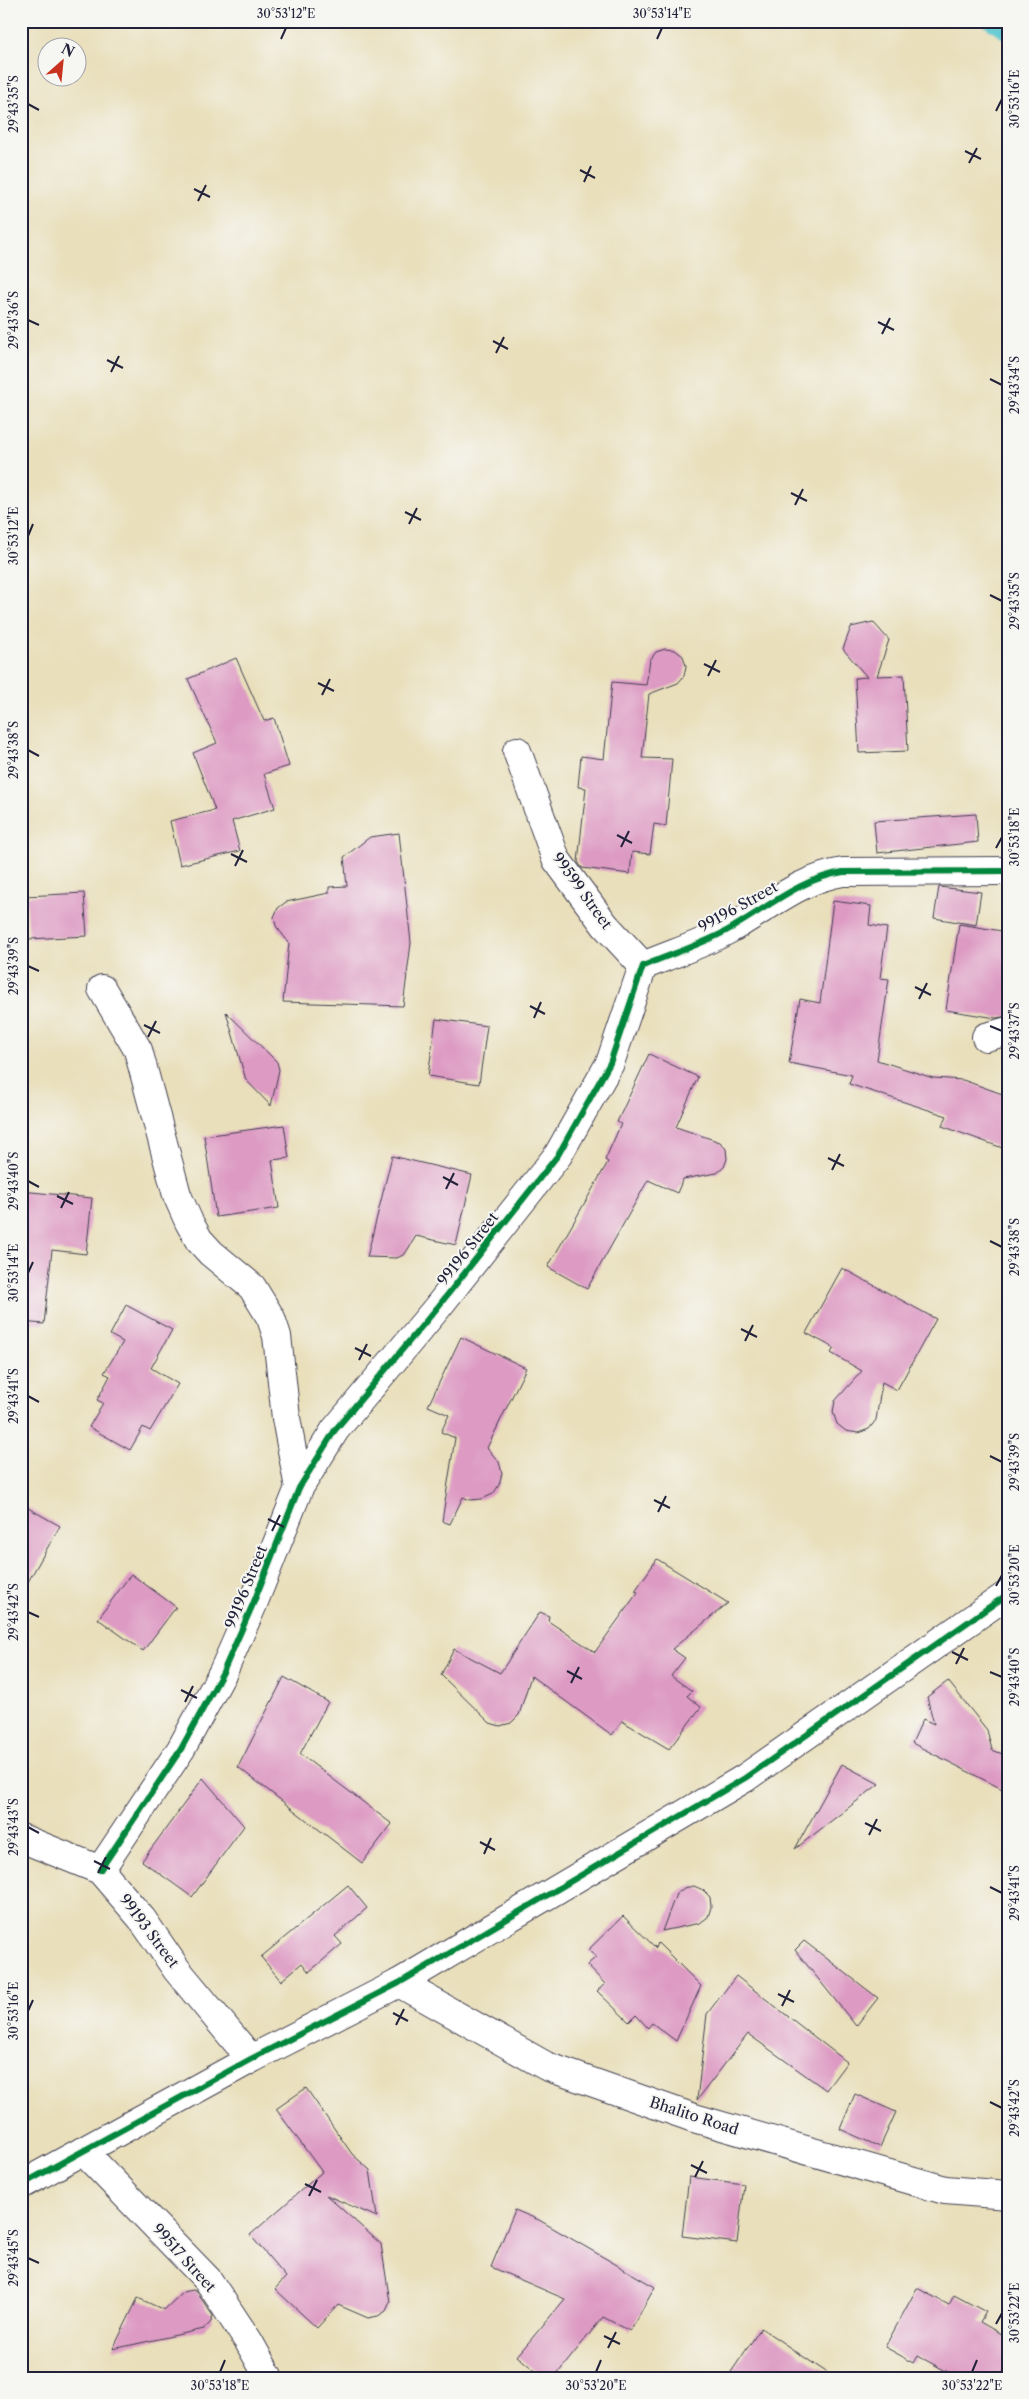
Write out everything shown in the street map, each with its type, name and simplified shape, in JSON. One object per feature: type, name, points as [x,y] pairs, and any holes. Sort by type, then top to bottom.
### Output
[{"type":"street","name":"99599 Street","points":[[517,751],[556,860],[605,925],[643,966]]},
{"type":"street","name":"99196 Street","points":[[100,1870],[181,1749],[223,1672],[253,1604],[299,1488],[335,1430],[437,1308],[558,1156],[610,1063],[643,966],[726,931],[808,881],[827,875],[844,872],[1008,871]]},
{"type":"street","points":[[102,989],[138,1050],[177,1195],[189,1222],[199,1240],[252,1287],[271,1318],[277,1336],[286,1418],[299,1488]]},
{"type":"street","points":[[21,2185],[251,2059],[399,1983],[745,1778],[1008,1594]]},
{"type":"street","name":"99193 Street","points":[[21,1838],[100,1870],[142,1919],[177,1970],[251,2059]]},
{"type":"street","name":"Bhalito Road","points":[[399,1983],[546,2066],[694,2118],[944,2190],[1008,2195]]},
{"type":"street","name":"99517 Street","points":[[83,2151],[208,2280],[249,2342],[270,2378]]},
{"type":"building","points":[[873,622],[889,640],[877,676],[904,675],[908,751],[859,753],[855,678],[867,677],[843,649],[851,627]]},
{"type":"building","points":[[665,649],[675,650],[683,656],[686,666],[684,676],[678,683],[649,694],[642,758],[672,759],[666,826],[654,824],[650,854],[632,852],[630,874],[582,868],[578,862],[586,788],[578,787],[581,756],[604,759],[612,682],[646,685],[650,660],[656,652]]},
{"type":"building","points":[[236,658],[264,721],[274,718],[289,766],[264,774],[275,808],[232,821],[240,851],[180,865],[170,821],[215,810],[193,753],[217,743],[188,679]]},
{"type":"building","points":[[976,814],[978,842],[877,853],[874,821]]},
{"type":"building","points":[[399,833],[411,943],[403,1006],[283,1002],[289,943],[276,926],[274,917],[278,908],[286,902],[329,893],[329,887],[347,886],[344,857],[370,837]]},
{"type":"building","points":[[939,887],[981,892],[976,925],[934,918]]},
{"type":"building","points":[[84,893],[87,936],[29,939],[26,896]]},
{"type":"building","points":[[833,901],[871,906],[869,925],[887,928],[880,978],[889,979],[877,1060],[933,1078],[963,1080],[1008,1096],[1008,1150],[942,1126],[947,1116],[849,1084],[852,1075],[789,1063],[800,999],[820,1003]]},
{"type":"building","points":[[959,924],[1008,932],[1008,1016],[996,1018],[946,1010]]},
{"type":"building","points":[[226,1012],[277,1062],[279,1070],[271,1106],[246,1080]]},
{"type":"building","points":[[436,1019],[487,1026],[479,1084],[428,1076]]},
{"type":"building","points":[[649,1054],[698,1077],[676,1127],[720,1142],[726,1149],[727,1159],[724,1167],[717,1173],[683,1179],[677,1193],[648,1180],[587,1289],[548,1267],[608,1162],[605,1160],[621,1124],[617,1122]]},
{"type":"building","points":[[284,1125],[289,1158],[272,1160],[279,1208],[216,1217],[204,1136]]},
{"type":"building","points":[[392,1156],[472,1175],[456,1245],[416,1236],[405,1254],[397,1258],[367,1257]]},
{"type":"building","points":[[21,1191],[92,1198],[86,1254],[52,1250],[44,1324],[21,1322]]},
{"type":"building","points":[[842,1268],[936,1319],[897,1390],[882,1382],[876,1420],[869,1429],[858,1433],[846,1431],[837,1424],[833,1412],[835,1401],[862,1371],[831,1353],[834,1348],[806,1333]]},
{"type":"building","points":[[126,1305],[172,1330],[151,1368],[178,1384],[150,1431],[143,1427],[130,1450],[89,1427],[103,1403],[97,1400],[110,1376],[104,1373],[123,1342],[110,1335]]},
{"type":"building","points":[[461,1337],[526,1368],[487,1448],[499,1462],[502,1473],[499,1485],[493,1494],[482,1499],[470,1500],[463,1497],[450,1524],[442,1521],[455,1438],[441,1432],[449,1415],[428,1406]]},
{"type":"building","points":[[21,1504],[60,1526],[21,1594]]},
{"type":"building","points":[[657,1559],[728,1603],[672,1649],[685,1658],[671,1676],[692,1691],[687,1696],[701,1707],[669,1749],[622,1721],[612,1735],[531,1676],[519,1715],[511,1723],[500,1726],[490,1723],[441,1675],[454,1649],[500,1673],[540,1612],[549,1616],[548,1621],[595,1652],[638,1592],[635,1591]]},
{"type":"building","points":[[131,1574],[176,1607],[143,1651],[98,1619]]},
{"type":"building","points":[[284,1677],[328,1702],[300,1754],[392,1824],[362,1863],[238,1767]]},
{"type":"building","points":[[948,1681],[987,1730],[992,1750],[1008,1756],[1008,1792],[912,1743],[923,1719],[934,1724],[927,1697]]},
{"type":"building","points":[[842,1764],[879,1784],[795,1849]]},
{"type":"building","points":[[203,1778],[244,1826],[192,1897],[142,1861]]},
{"type":"building","points":[[348,1885],[367,1908],[335,1936],[342,1944],[309,1972],[302,1963],[281,1981],[261,1957]]},
{"type":"building","points":[[694,1886],[703,1890],[710,1897],[711,1907],[708,1917],[700,1923],[662,1931],[676,1894],[684,1888]]},
{"type":"building","points":[[623,1916],[656,1948],[658,1943],[701,1986],[676,2041],[652,2023],[648,2028],[636,2015],[629,2022],[597,1991],[605,1984],[587,1965],[596,1957],[588,1950]]},
{"type":"building","points":[[804,1941],[878,1998],[856,2026],[795,1950]]},
{"type":"building","points":[[736,1976],[847,2062],[826,2090],[748,2034],[697,2100],[707,2014]]},
{"type":"building","points":[[306,2088],[352,2154],[370,2170],[377,2217],[326,2195],[381,2244],[390,2302],[386,2311],[378,2316],[368,2318],[338,2305],[317,2328],[275,2289],[286,2277],[250,2235],[322,2172],[276,2109]]},
{"type":"building","points":[[855,2094],[896,2112],[880,2147],[840,2129]]},
{"type":"building","points":[[689,2177],[744,2184],[737,2243],[682,2236]]},
{"type":"building","points":[[515,2210],[539,2220],[655,2287],[630,2331],[603,2317],[554,2378],[544,2378],[517,2356],[565,2299],[491,2267]]},
{"type":"building","points":[[917,2288],[949,2305],[954,2295],[986,2312],[980,2322],[1008,2338],[1008,2363],[1000,2378],[959,2378],[918,2356],[914,2363],[885,2347]]},
{"type":"building","points":[[196,2291],[213,2316],[211,2322],[204,2329],[113,2349],[138,2298],[164,2310],[183,2292]]},
{"type":"building","points":[[761,2328],[835,2378],[727,2378]]},
{"type":"waterway","points":[[987,21],[1008,35]]},
{"type":"cycle path","points":[[100,1870],[181,1749],[223,1672],[253,1604],[299,1488],[335,1430],[437,1308],[558,1155],[610,1063],[643,966],[718,935],[797,888],[827,876],[843,872],[1008,871]]},
{"type":"cycle path","points":[[21,2185],[251,2059],[399,1983],[745,1778],[1008,1594]]}]
